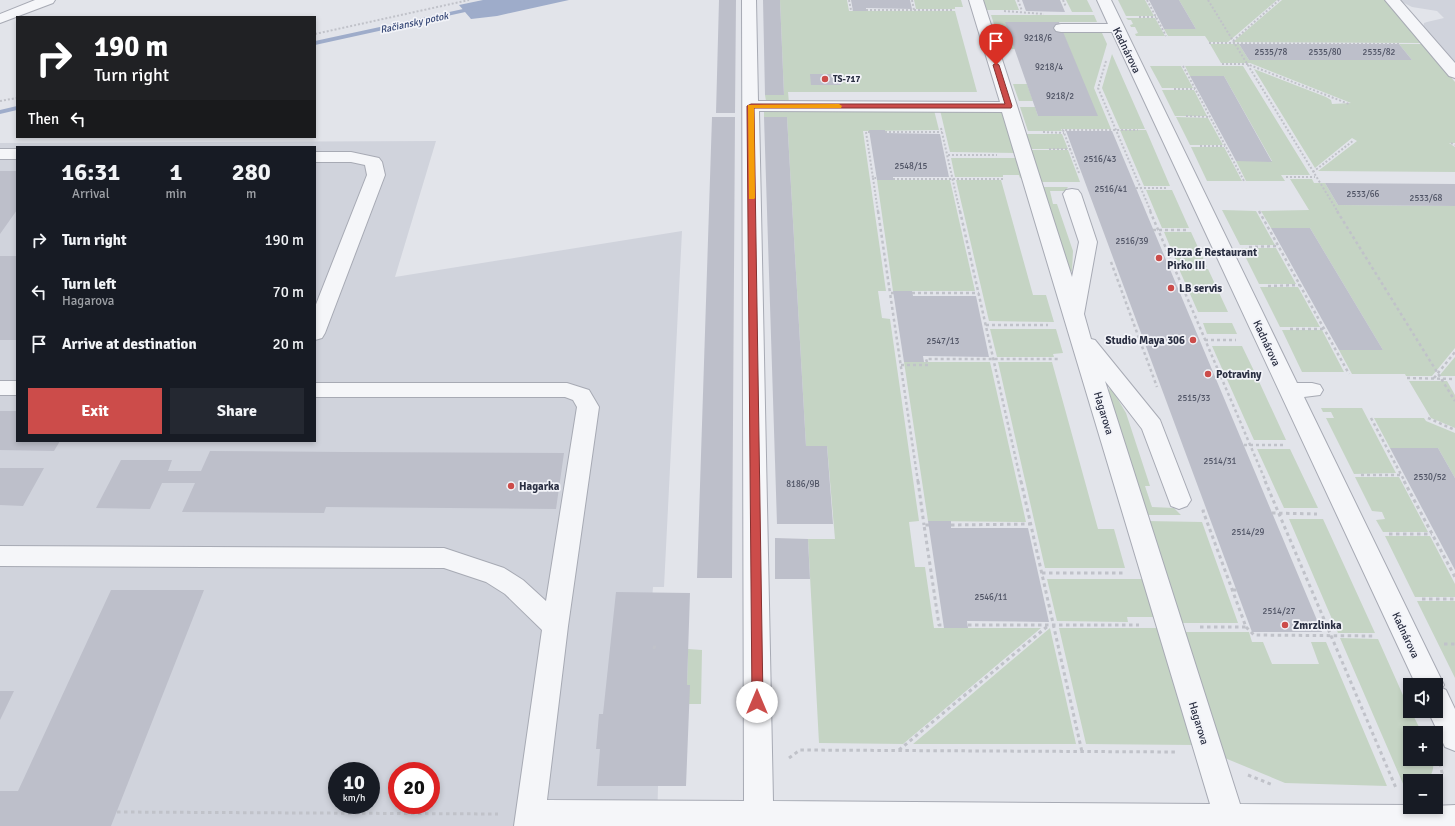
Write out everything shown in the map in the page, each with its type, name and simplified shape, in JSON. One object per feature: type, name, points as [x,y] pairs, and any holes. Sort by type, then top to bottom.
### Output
[{"type":"street","points":[[0,19],[48,0]]},
{"type":"street","points":[[749,0],[759,821]]},
{"type":"street","name":"Kadnárova","points":[[1104,0],[1117,28],[1135,51],[1205,194],[1289,390],[1427,678]]},
{"type":"street","points":[[1392,0],[1455,73]]},
{"type":"street","name":"Hagarova","points":[[977,5],[1230,822]]},
{"type":"street","points":[[1061,28],[1117,28]]},
{"type":"street","points":[[751,106],[1009,106]]},
{"type":"street","points":[[0,154],[16,154]]},
{"type":"street","points":[[316,157],[351,157],[373,162],[376,176],[316,330]]},
{"type":"street","points":[[1076,186],[1088,242],[1077,326],[1152,426],[1179,500]]},
{"type":"street","points":[[0,388],[16,388]]},
{"type":"street","points":[[316,390],[567,390],[581,395],[588,407],[555,626],[530,820],[657,815],[759,821],[1230,822],[1455,819]]},
{"type":"street","points":[[1289,390],[1312,390]]},
{"type":"street","points":[[0,556],[444,558],[495,575],[514,587],[555,626]]},
{"type":"street","points":[[1440,718],[1447,747]]},
{"type":"path","points":[[316,34],[469,0]]},
{"type":"path","points":[[849,0],[851,10],[853,10]]},
{"type":"path","points":[[912,0],[914,10]]},
{"type":"path","points":[[1018,0],[1022,11]]},
{"type":"path","points":[[1147,0],[1166,36]]},
{"type":"path","points":[[1208,0],[1455,401]]},
{"type":"path","points":[[1233,42],[1279,0]]},
{"type":"path","points":[[866,10],[914,10],[977,5]]},
{"type":"path","points":[[1001,11],[1022,11],[1026,14],[1048,14]]},
{"type":"path","points":[[1209,43],[1430,44]]},
{"type":"path","points":[[1107,60],[1098,88],[1399,794]]},
{"type":"path","points":[[1222,64],[1247,64],[1349,104]]},
{"type":"path","points":[[1183,66],[1244,181]]},
{"type":"path","points":[[1173,89],[1195,89]]},
{"type":"path","points":[[0,102],[16,98]]},
{"type":"path","points":[[937,106],[1082,752]]},
{"type":"path","points":[[1180,116],[1210,117]]},
{"type":"path","points":[[1076,186],[1063,130],[1143,130]]},
{"type":"path","points":[[870,132],[866,132],[875,178],[939,625],[944,625]]},
{"type":"path","points":[[885,132],[942,132]]},
{"type":"path","points":[[1042,132],[1064,133]]},
{"type":"path","points":[[1313,172],[1354,140]]},
{"type":"path","points":[[1451,143],[1455,145]]},
{"type":"path","points":[[1195,146],[1225,146]]},
{"type":"path","points":[[948,155],[1024,155]]},
{"type":"path","points":[[1288,181],[1286,177],[1316,177]]},
{"type":"path","points":[[893,179],[1031,179]]},
{"type":"path","points":[[1136,188],[1170,188]]},
{"type":"path","points":[[1259,210],[1349,374]]},
{"type":"path","points":[[1153,230],[1189,230]]},
{"type":"path","points":[[1243,246],[1278,246]]},
{"type":"path","points":[[1109,257],[1118,276],[1137,327],[1158,389]]},
{"type":"path","points":[[1174,268],[1206,268]]},
{"type":"path","points":[[1263,286],[1300,286]]},
{"type":"path","points":[[912,293],[979,294]]},
{"type":"path","points":[[986,325],[1077,326]]},
{"type":"path","points":[[1284,329],[1324,329]]},
{"type":"path","points":[[1205,340],[1240,340]]},
{"type":"path","points":[[1434,378],[1455,352]]},
{"type":"path","points":[[901,365],[928,365],[926,359],[1088,360]]},
{"type":"path","points":[[1220,374],[1256,374]]},
{"type":"path","points":[[1407,378],[1455,379]]},
{"type":"path","points":[[1156,382],[1160,383]]},
{"type":"path","points":[[1371,418],[1455,577]]},
{"type":"path","points":[[1428,418],[1428,420],[1455,430]]},
{"type":"path","points":[[1244,445],[1288,445]]},
{"type":"path","points":[[1356,475],[1401,475]]},
{"type":"path","points":[[1207,511],[1204,511],[1235,590],[1246,627],[1254,635],[1376,636]]},
{"type":"path","points":[[1272,513],[1320,514]]},
{"type":"path","points":[[951,525],[1031,524]]},
{"type":"path","points":[[924,525],[929,525]]},
{"type":"path","points":[[1386,534],[1432,534]]},
{"type":"path","points":[[1042,573],[1153,573]]},
{"type":"path","points":[[1417,599],[1455,599]]},
{"type":"path","points":[[968,625],[1246,627]]},
{"type":"path","points":[[898,751],[1049,625]]},
{"type":"path","points":[[654,649],[655,644]]},
{"type":"path","points":[[1442,774],[1447,747]]},
{"type":"path","points":[[758,781],[800,750],[1182,752]]},
{"type":"path","points":[[117,812],[530,820]]},
{"type":"shaded area","points":[[1398,0],[1455,0],[1455,65],[1423,28],[1424,23],[1444,18],[1437,11],[1412,7]]},
{"type":"shaded area","points":[[436,141],[395,277],[682,231],[664,587],[653,587],[649,640],[661,649],[653,786],[658,786],[657,826],[0,826],[0,143]]},
{"type":"green space","points":[[780,0],[847,0],[849,11],[955,11],[977,92],[788,92],[789,103],[766,101],[765,95],[784,95]],"holes":[[[810,74],[839,74],[841,84]]]},
{"type":"green space","points":[[914,0],[961,0],[963,7],[955,7],[955,9],[916,9]]},
{"type":"green space","points":[[982,0],[1015,0],[1019,10],[985,10]]},
{"type":"green space","points":[[1066,0],[1087,0],[1093,12],[1072,12]]},
{"type":"green space","points":[[1118,0],[1145,0],[1154,16],[1126,16]]},
{"type":"green space","points":[[1179,0],[1277,0],[1228,42],[1209,42],[1205,36],[1168,36],[1164,29],[1196,29]]},
{"type":"green space","points":[[1282,0],[1385,0],[1422,43],[1233,42]]},
{"type":"green space","points":[[991,15],[1094,15],[1097,22],[1006,22],[1015,49],[1002,49]]},
{"type":"green space","points":[[1126,18],[1155,18],[1165,36],[1136,36],[1135,34],[1138,33],[1135,27],[1131,27],[1130,25],[1133,24],[1131,20]]},
{"type":"green space","points":[[1063,33],[1102,33],[1107,44],[1094,88],[1111,129],[1061,129],[1062,131],[1028,131],[1020,107],[1035,107],[1038,116],[1097,116]]},
{"type":"green space","points":[[1210,44],[1239,44],[1249,60],[1412,60],[1399,44],[1423,44],[1455,82],[1455,143],[1449,143],[1455,147],[1455,172],[1318,171],[1357,141],[1352,138],[1315,168],[1254,69],[1326,97],[1331,100],[1332,104],[1351,103],[1250,63],[1221,63]]},
{"type":"green space","points":[[1112,54],[1145,129],[1120,129],[1102,88]]},
{"type":"green space","points":[[1150,66],[1181,66],[1193,88],[1162,88]]},
{"type":"green space","points":[[1185,66],[1243,66],[1310,175],[1281,175],[1285,181],[1246,181],[1236,161],[1272,161],[1224,76],[1190,76]]},
{"type":"green space","points":[[1013,84],[1027,84],[1033,101],[1019,101]]},
{"type":"green space","points":[[1162,90],[1194,90],[1207,116],[1175,116]]},
{"type":"green space","points":[[767,110],[934,110],[939,130],[863,131],[886,291],[878,291],[882,318],[890,319],[919,521],[909,522],[915,567],[925,567],[934,628],[1041,628],[903,744],[819,743],[808,539],[835,539],[827,446],[806,446],[787,117],[764,117],[764,112]]},
{"type":"green space","points":[[940,110],[994,110],[1005,114],[1016,153],[950,152]]},
{"type":"green space","points":[[1176,117],[1208,118],[1223,145],[1190,145]]},
{"type":"green space","points":[[1120,130],[1146,130],[1170,186],[1144,186]]},
{"type":"green space","points":[[1025,134],[1062,134],[1068,149],[1030,149]]},
{"type":"green space","points":[[1191,147],[1224,147],[1242,181],[1207,181]]},
{"type":"green space","points":[[1030,150],[1068,150],[1080,182],[1041,182]]},
{"type":"green space","points":[[951,158],[1018,158],[1024,177],[1020,178],[1019,175],[1003,175],[1003,177],[955,177]]},
{"type":"green space","points":[[1290,179],[1312,179],[1314,183],[1325,183],[1338,205],[1455,206],[1455,348],[1432,376],[1406,376],[1405,374],[1352,374],[1339,350],[1383,350],[1310,228],[1271,228],[1261,211],[1309,210]]},
{"type":"green space","points":[[877,180],[950,180],[975,291],[893,291]]},
{"type":"green space","points":[[956,180],[1001,180],[1033,295],[1046,295],[1054,322],[989,321]]},
{"type":"green space","points":[[1042,187],[1068,187],[1065,191],[1050,191],[1053,204],[1057,204],[1073,251],[1072,272],[1065,263]]},
{"type":"green space","points":[[1146,190],[1172,190],[1189,228],[1162,228]]},
{"type":"green space","points":[[1222,210],[1256,211],[1275,245],[1240,245]]},
{"type":"green space","points":[[1164,232],[1191,232],[1207,267],[1179,268]]},
{"type":"green space","points":[[1241,248],[1276,248],[1296,284],[1259,284]]},
{"type":"green space","points":[[1179,269],[1208,269],[1228,312],[1198,312]]},
{"type":"green space","points":[[1260,287],[1298,287],[1320,327],[1280,327]]},
{"type":"green space","points":[[1203,323],[1232,323],[1237,334],[1207,334]]},
{"type":"green space","points":[[990,329],[1056,329],[1063,353],[1053,354],[1054,357],[997,357]]},
{"type":"green space","points":[[1282,330],[1322,330],[1344,372],[1302,372]]},
{"type":"green space","points":[[1212,346],[1242,346],[1255,373],[1224,373]]},
{"type":"green space","points":[[1455,357],[1455,376],[1439,376]]},
{"type":"green space","points":[[904,362],[990,362],[1026,522],[928,521]]},
{"type":"green space","points":[[998,362],[1052,362],[1098,529],[1114,529],[1125,568],[1045,568]]},
{"type":"green space","points":[[1225,375],[1256,375],[1286,440],[1254,440]]},
{"type":"green space","points":[[1409,381],[1447,381],[1455,395],[1455,428],[1431,418]]},
{"type":"green space","points":[[1110,386],[1126,413],[1150,486],[1145,486],[1152,507],[1174,508],[1181,515],[1144,515],[1108,397]]},
{"type":"green space","points":[[1321,408],[1362,408],[1396,473],[1354,474],[1326,418],[1334,418],[1331,412],[1323,412]]},
{"type":"green space","points":[[1374,418],[1424,418],[1426,421],[1455,433],[1455,478],[1438,448],[1390,448]]},
{"type":"green space","points":[[1257,449],[1290,449],[1318,508],[1284,508]]},
{"type":"green space","points":[[1355,477],[1399,477],[1428,532],[1383,532],[1376,520],[1385,519],[1382,512],[1372,511]]},
{"type":"green space","points":[[1289,519],[1323,519],[1375,633],[1338,633]]},
{"type":"green space","points":[[1146,521],[1202,522],[1238,623],[1178,623]]},
{"type":"green space","points":[[1385,536],[1430,536],[1455,584],[1455,597],[1415,597]]},
{"type":"green space","points":[[1047,579],[1145,579],[1157,617],[1127,617],[1128,622],[1057,621]]},
{"type":"green space","points":[[1417,601],[1455,601],[1455,678]]},
{"type":"green space","points":[[1050,628],[1076,744],[913,744]]},
{"type":"green space","points":[[1059,628],[1160,628],[1195,745],[1086,744]]},
{"type":"green space","points":[[1180,632],[1249,632],[1252,642],[1263,642],[1272,664],[1319,664],[1311,642],[1326,642],[1387,786],[1285,783],[1220,756]]},
{"type":"green space","points":[[1340,638],[1378,639],[1403,695],[1403,718],[1414,718],[1418,726],[1403,726],[1403,766],[1433,766],[1432,771],[1431,774],[1403,774],[1403,784]]},
{"type":"green space","points":[[688,649],[702,650],[701,704],[689,704],[687,685]]},
{"type":"water","points":[[483,0],[569,0],[497,16],[471,19],[459,5]]},
{"type":"building","points":[[719,0],[736,0],[735,113],[716,113]]},
{"type":"building","points":[[763,0],[780,0],[784,95],[765,95]]},
{"type":"building","points":[[851,0],[910,0],[912,9],[866,8],[866,11],[853,11]]},
{"type":"building","points":[[1022,0],[1060,0],[1065,12],[1026,11]]},
{"type":"building","points":[[1149,0],[1179,0],[1196,29],[1164,29]]},
{"type":"building","points":[[1005,22],[1059,22],[1098,116],[1038,116]]},
{"type":"building","points":[[1239,44],[1399,44],[1412,60],[1249,60]]},
{"type":"building","name":"TS-717","points":[[810,74],[839,74],[841,85],[811,85]]},
{"type":"building","points":[[1190,76],[1224,76],[1272,162],[1236,161]]},
{"type":"building","points":[[712,117],[735,117],[732,578],[697,578]]},
{"type":"building","points":[[764,117],[787,117],[806,446],[827,446],[833,524],[777,524]]},
{"type":"building","points":[[869,130],[885,130],[885,133],[940,134],[949,177],[893,177],[893,180],[877,180]]},
{"type":"building","points":[[1066,131],[1112,131],[1322,632],[1252,632]]},
{"type":"building","points":[[0,171],[16,171],[16,211],[0,234]]},
{"type":"building","points":[[1325,183],[1455,184],[1455,206],[1338,205]]},
{"type":"building","points":[[1271,228],[1310,228],[1383,350],[1339,350]]},
{"type":"building","points":[[0,256],[16,256],[16,340],[0,340]]},
{"type":"building","points":[[893,291],[912,291],[913,296],[976,296],[989,357],[923,356],[924,362],[904,362]]},
{"type":"building","points":[[0,411],[16,411],[16,442],[59,442],[54,451],[0,450]]},
{"type":"building","points":[[1390,448],[1438,448],[1455,478],[1455,570]]},
{"type":"building","points":[[210,451],[564,453],[556,509],[326,507],[324,513],[182,512],[195,483],[162,483],[150,509],[96,508],[121,460],[172,460],[168,471],[201,471]]},
{"type":"building","points":[[0,468],[44,468],[23,506],[0,505]]},
{"type":"building","points":[[928,521],[951,521],[951,528],[1028,528],[1049,622],[967,621],[968,628],[944,628]]},
{"type":"building","points":[[775,538],[808,539],[810,579],[775,579]]},
{"type":"building","points":[[111,590],[204,590],[111,826],[0,826],[0,791],[18,791]]},
{"type":"building","points":[[616,592],[690,593],[687,685],[690,685],[686,786],[597,786],[600,749],[596,749],[599,714],[603,714]]},
{"type":"building","points":[[0,691],[14,691],[0,720]]},
{"type":"waterway","name":"Račiansky potok","points":[[316,43],[477,8]]},
{"type":"waterway","name":"Račiansky potok","points":[[0,112],[16,108]]},
{"type":"slow traffic","points":[[752,198],[751,106],[839,106]]},
{"type":"place","name":"TS-717","points":[[825,79]]},
{"type":"place","name":"Pizza & Restaurant Pirko III","points":[[1159,258]]},
{"type":"place","name":"LB servis","points":[[1171,288]]},
{"type":"place","name":"Studio Maya 306","points":[[1193,340]]},
{"type":"place","name":"Potraviny","points":[[1208,374]]},
{"type":"place","name":"Hagarka","points":[[511,486]]},
{"type":"place","name":"Zmrzlinka","points":[[1285,625]]},
{"type":"route","points":[[757,702],[751,106],[1009,106],[996,65]]}]
